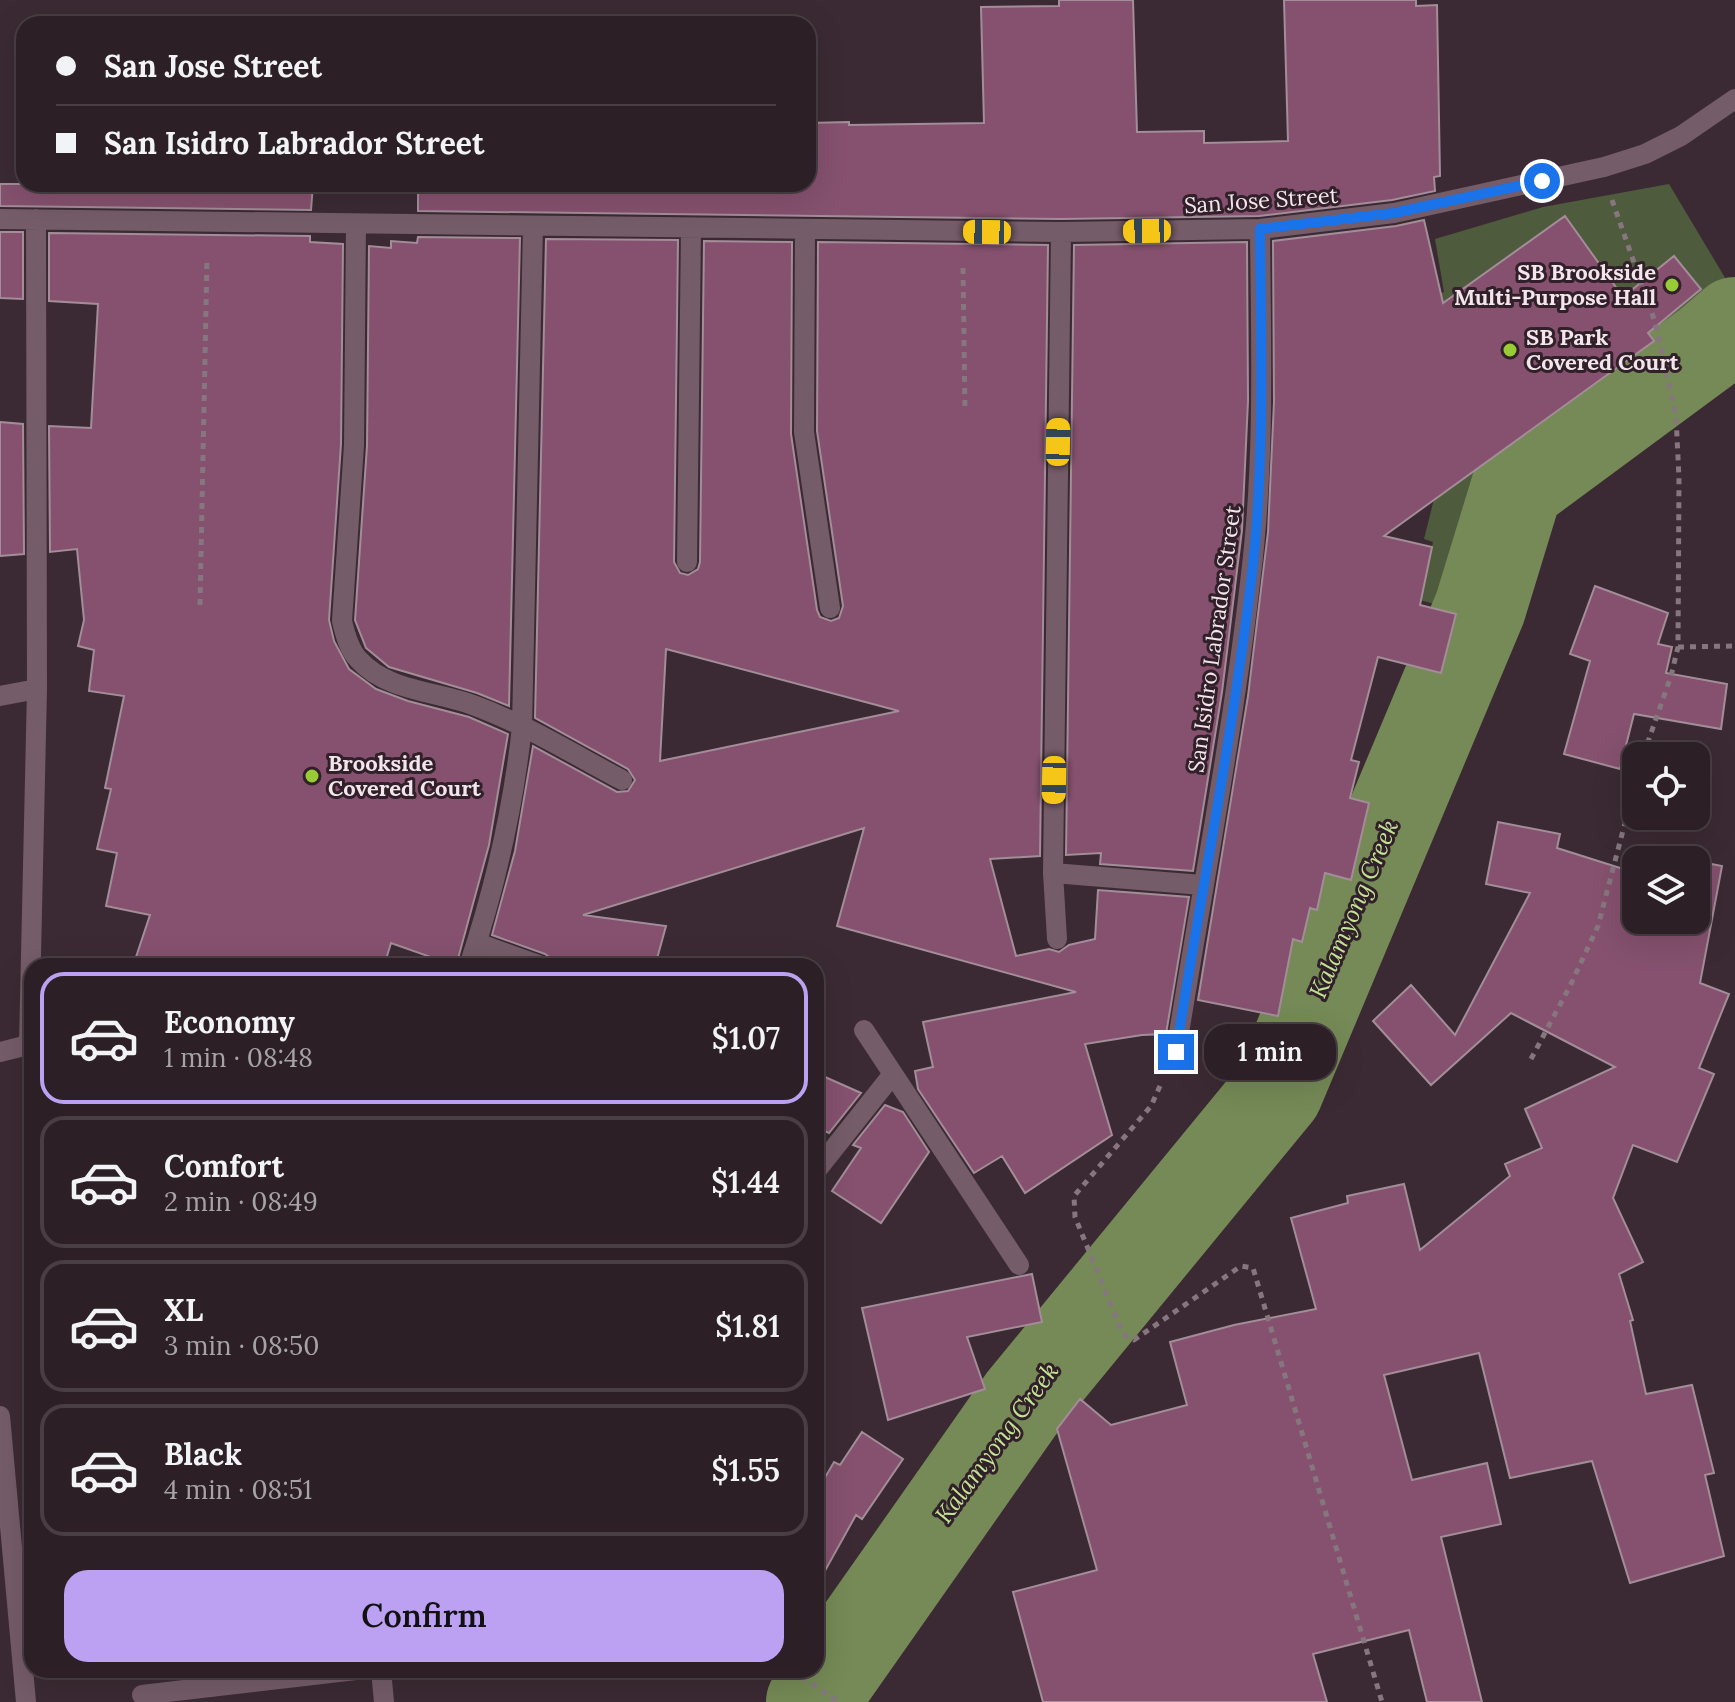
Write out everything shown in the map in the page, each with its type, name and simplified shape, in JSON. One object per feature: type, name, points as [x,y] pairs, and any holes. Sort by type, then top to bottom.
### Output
[{"type":"street","name":"San Jose Street","points":[[0,219],[805,230],[1061,232],[1260,229],[1408,210],[1604,167],[1645,154],[1681,136],[1735,99]]},
{"type":"street","points":[[32,958],[37,689],[36,219]]},
{"type":"street","points":[[356,224],[354,445],[342,621],[348,642],[359,660],[392,683],[474,705],[622,780]]},
{"type":"street","points":[[472,958],[505,840],[516,786],[522,727],[533,226]]},
{"type":"street","points":[[687,562],[691,228]]},
{"type":"street","name":"San Isidro Labrador Street","points":[[1176,1052],[1252,572],[1259,484],[1262,334],[1260,229]]},
{"type":"street","points":[[805,230],[804,432],[830,608]]},
{"type":"street","points":[[1057,939],[1053,873],[1061,232]]},
{"type":"street","points":[[0,696],[37,689]]},
{"type":"street","points":[[1053,873],[1202,885]]},
{"type":"street","points":[[477,943],[519,958]]},
{"type":"street","points":[[864,1030],[1019,1265]]},
{"type":"street","points":[[0,1052],[24,1046]]},
{"type":"street","points":[[824,1161],[893,1074]]},
{"type":"street","points":[[0,1416],[8,1568],[26,1702]]},
{"type":"street","points":[[142,1695],[288,1678]]},
{"type":"street","points":[[382,1678],[384,1702]]},
{"type":"path","points":[[1604,167],[1610,195],[1655,322],[1676,416],[1679,478],[1678,647],[1648,742]]},
{"type":"path","points":[[963,231],[965,412]]},
{"type":"path","points":[[200,605],[207,255]]},
{"type":"path","points":[[1678,647],[1735,646]]},
{"type":"path","points":[[1531,1059],[1598,926],[1623,830]]},
{"type":"path","points":[[1176,1052],[1151,1106],[1074,1196],[1075,1217],[1123,1334],[1134,1340],[1241,1266],[1253,1268],[1382,1702]]},
{"type":"path","points":[[804,1678],[838,1702]]},
{"type":"green space","points":[[1669,184],[1733,291],[1539,435],[1493,493],[1452,609],[1420,600],[1433,542],[1424,539],[1440,475],[1375,314],[1444,292],[1435,239],[1543,207]]},
{"type":"building","points":[[1059,0],[1133,0],[1137,132],[1204,131],[1204,143],[1288,141],[1284,0],[1416,0],[1416,6],[1437,5],[1440,176],[1434,177],[1435,191],[1392,200],[1259,216],[1061,219],[418,211],[418,192],[816,192],[816,123],[984,123],[981,7],[1059,6]]},
{"type":"building","points":[[0,184],[16,184],[16,192],[312,192],[311,210],[0,206]]},
{"type":"building","points":[[1565,216],[1623,297],[1674,256],[1701,289],[1648,333],[1654,341],[1384,536],[1432,547],[1420,605],[1456,614],[1441,673],[1378,657],[1351,760],[1359,762],[1350,798],[1369,803],[1351,880],[1325,873],[1317,910],[1310,908],[1302,942],[1293,939],[1278,1016],[1198,1000],[1248,696],[1268,532],[1274,402],[1273,241],[1424,220],[1443,303]]},
{"type":"building","points":[[0,232],[23,232],[23,299],[0,298]]},
{"type":"building","points":[[49,233],[310,236],[310,242],[343,244],[341,444],[329,620],[334,641],[349,669],[376,689],[469,717],[508,734],[489,845],[458,958],[433,958],[391,943],[386,958],[136,958],[150,915],[106,906],[117,853],[97,849],[111,789],[105,788],[124,696],[89,691],[94,650],[78,646],[84,620],[77,549],[50,552],[49,426],[91,428],[98,304],[49,301]]},
{"type":"building","points":[[418,237],[520,238],[509,706],[477,693],[389,667],[366,648],[355,620],[367,446],[369,246],[391,248],[391,241],[417,243]]},
{"type":"building","points":[[546,239],[678,240],[674,562],[680,573],[688,575],[698,569],[700,562],[704,241],[792,242],[791,434],[817,610],[820,617],[831,621],[839,618],[843,606],[817,431],[818,242],[1048,245],[1040,856],[990,859],[1016,956],[1049,949],[1059,952],[1069,945],[1095,939],[1098,890],[1189,897],[1166,1034],[1085,1044],[1112,1135],[1025,1193],[1002,1156],[974,1173],[918,1089],[915,1071],[933,1067],[923,1022],[1076,992],[837,926],[864,828],[583,915],[666,926],[657,958],[551,958],[492,935],[515,851],[533,746],[617,792],[628,791],[635,780],[628,769],[535,718]],"holes":[[[666,649],[899,711],[660,761]]]},
{"type":"building","points":[[1247,242],[1248,401],[1242,530],[1222,692],[1193,871],[1100,864],[1101,853],[1066,855],[1074,245]]},
{"type":"building","points":[[0,422],[23,424],[24,554],[0,556]]},
{"type":"building","points":[[1595,586],[1668,613],[1658,644],[1672,647],[1666,673],[1727,684],[1721,729],[1634,714],[1627,742],[1622,742],[1620,769],[1564,754],[1590,661],[1570,654]]},
{"type":"building","points":[[1498,822],[1560,834],[1557,848],[1622,869],[1622,934],[1709,934],[1700,983],[1729,994],[1699,1068],[1714,1074],[1677,1162],[1633,1145],[1613,1198],[1643,1262],[1619,1274],[1633,1320],[1630,1321],[1646,1394],[1692,1385],[1714,1473],[1705,1475],[1724,1556],[1630,1583],[1592,1461],[1510,1478],[1479,1353],[1384,1375],[1412,1480],[1487,1463],[1501,1524],[1441,1537],[1482,1702],[1427,1702],[1409,1630],[1313,1654],[1327,1702],[1043,1702],[1013,1592],[1097,1570],[1057,1429],[1080,1399],[1111,1425],[1187,1405],[1170,1342],[1234,1325],[1316,1309],[1291,1218],[1348,1203],[1347,1196],[1404,1184],[1420,1250],[1510,1176],[1505,1164],[1542,1148],[1525,1109],[1615,1067],[1511,1013],[1431,1085],[1373,1021],[1411,985],[1455,1035],[1530,893],[1486,884]]},
{"type":"building","points":[[1710,864],[1722,866],[1710,930]]},
{"type":"building","points":[[824,1077],[861,1093],[829,1133],[824,1131]]},
{"type":"building","points":[[885,1105],[903,1112],[929,1152],[881,1223],[832,1191],[861,1148],[853,1145]]},
{"type":"building","points":[[1032,1274],[1042,1322],[967,1337],[985,1389],[888,1420],[862,1308]]},
{"type":"building","points":[[862,1432],[903,1459],[862,1519],[856,1515],[824,1573],[824,1479],[834,1462],[840,1465]]},
{"type":"waterway","name":"Kalamyong Creek","points":[[812,1702],[1024,1400],[1277,1092],[1480,608],[1517,487],[1735,323]]},
{"type":"place","name":"SB Brookside Multi-Purpose Hall","points":[[1672,285]]},
{"type":"place","name":"SB Park Covered Court","points":[[1510,350]]},
{"type":"place","name":"Brookside Covered Court","points":[[312,776]]},
{"type":"route","points":[[1176,1052],[1252,572],[1259,484],[1262,334],[1260,229],[1394,213],[1542,181]]}]
